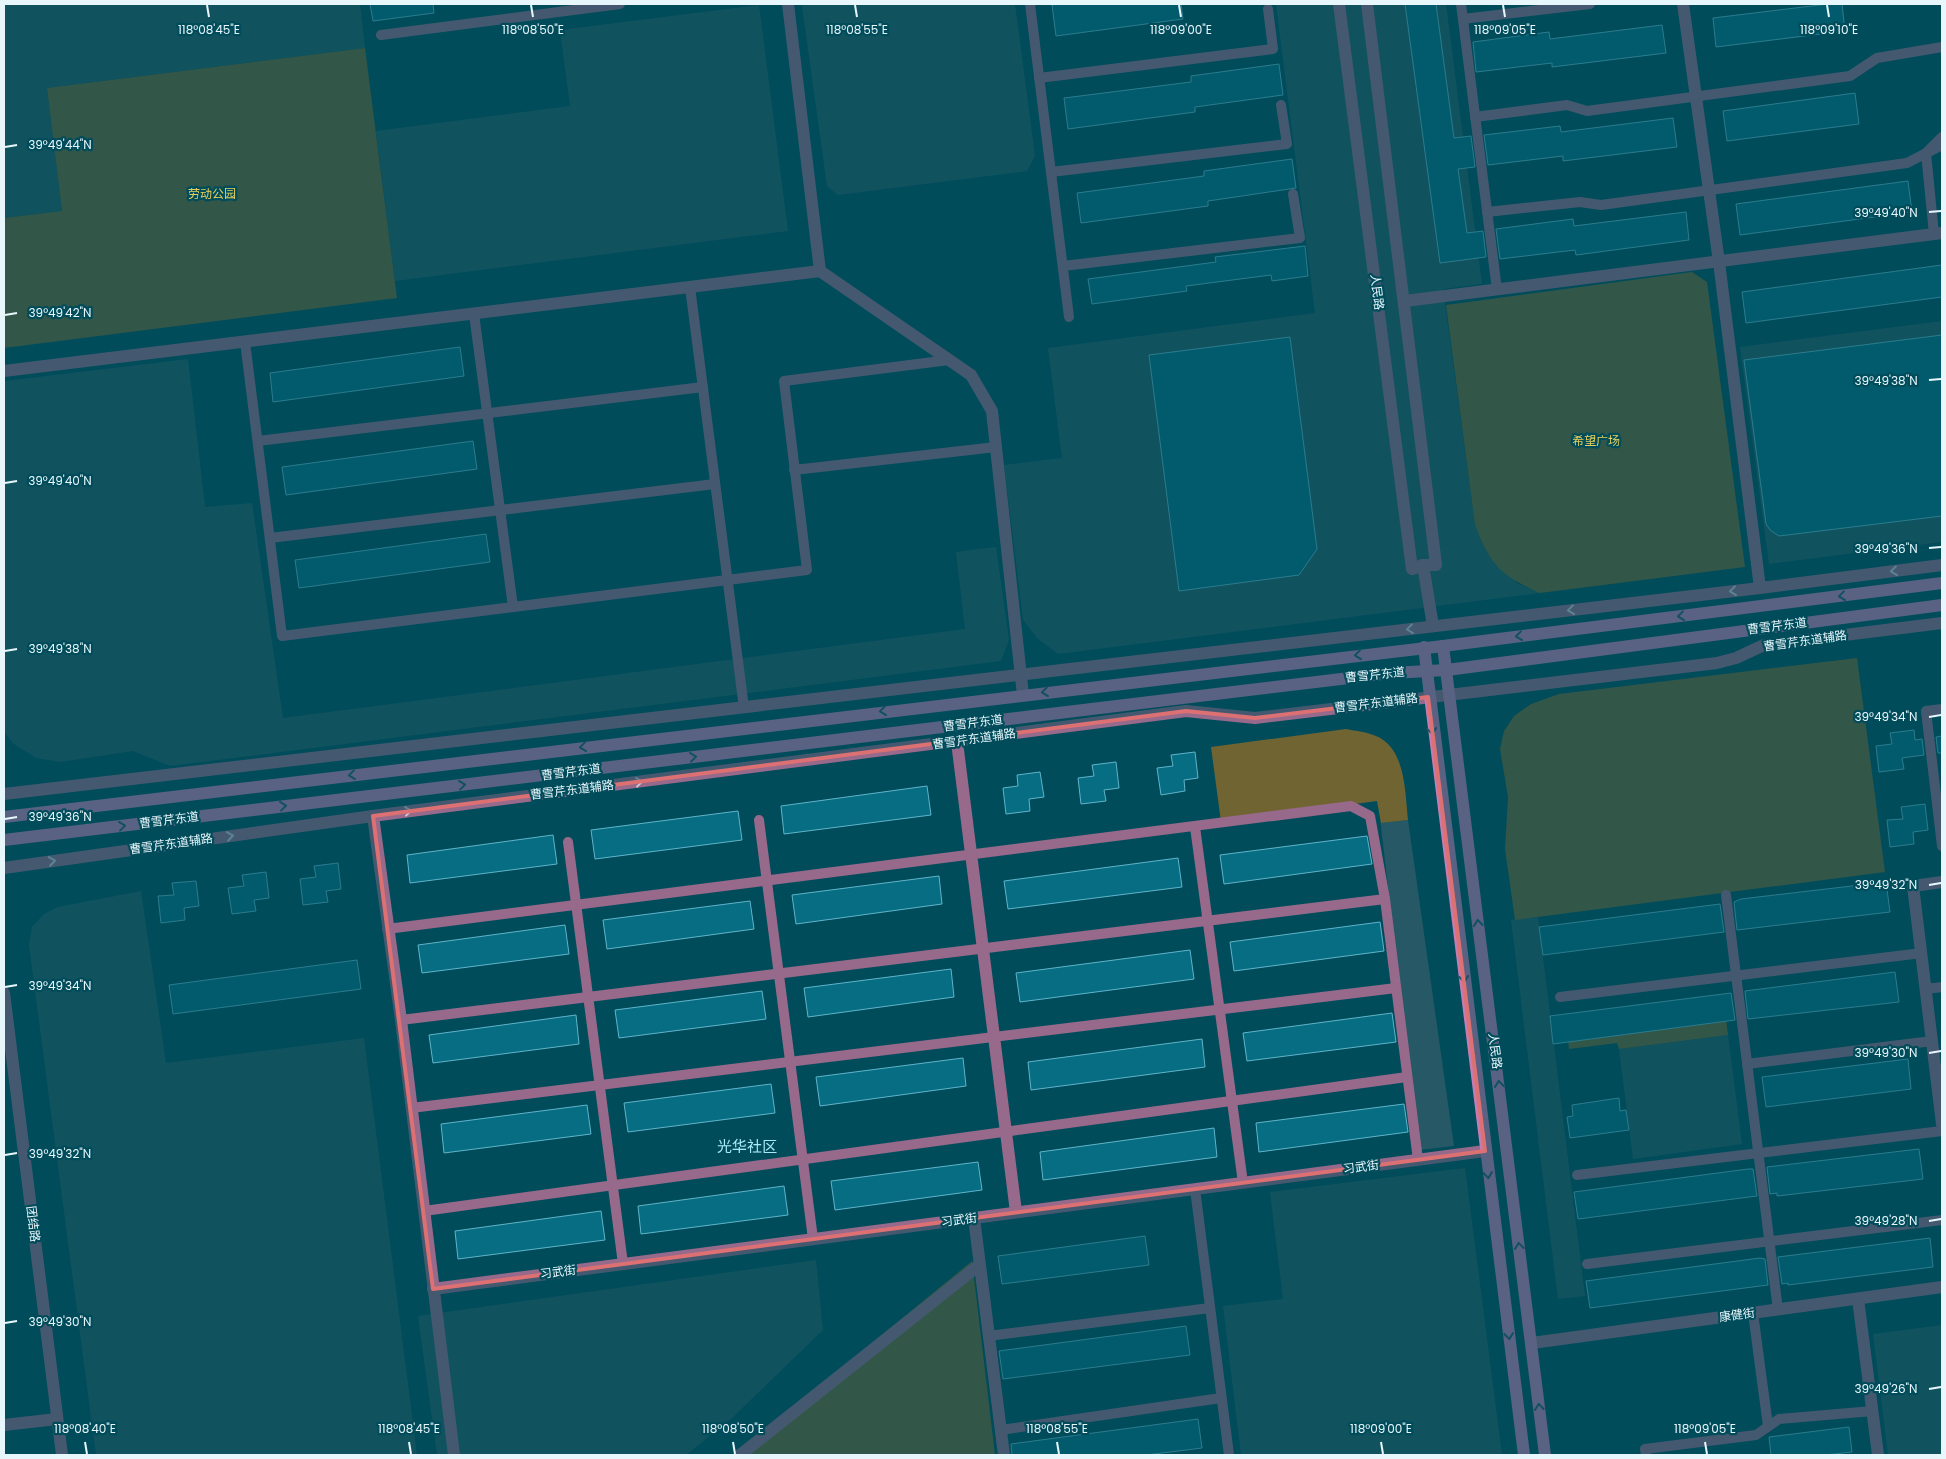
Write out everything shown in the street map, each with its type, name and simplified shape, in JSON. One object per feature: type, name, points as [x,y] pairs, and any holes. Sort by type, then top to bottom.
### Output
[{"type":"main road","name":"曹雪芹东道","points":[[4,817],[1443,646],[1942,583]]},
{"type":"main road","name":"曹雪芹东道","points":[[4,840],[1391,673],[1447,670],[1942,605]]},
{"type":"main road","name":"人民路","points":[[1443,646],[1545,1455]]},
{"type":"main road","name":"人民路","points":[[1424,648],[1428,697],[1524,1455]]},
{"type":"street","points":[[788,4],[820,272]]},
{"type":"street","name":"人民路","points":[[1340,4],[1412,569],[1423,565]]},
{"type":"street","points":[[1367,4],[1436,565],[1423,565],[1433,626]]},
{"type":"street","points":[[1683,4],[1719,262],[1760,588]]},
{"type":"street","points":[[1405,301],[1938,234]]},
{"type":"street","points":[[4,371],[820,272],[971,375],[992,411],[1022,695]]},
{"type":"street","points":[[4,794],[1760,588],[1942,564]]},
{"type":"street","name":"曹雪芹东道辅路","points":[[4,868],[373,816],[957,742],[1186,710],[1255,718],[1717,662],[1736,658],[1764,645],[1942,623]]},
{"type":"street","points":[[957,742],[1016,1212]]},
{"type":"street","points":[[373,816],[454,1455]]},
{"type":"street","points":[[1942,882],[1913,886],[1932,1041],[1939,1066],[1942,1124]]},
{"type":"street","name":"团结路","points":[[4,993],[62,1455]]},
{"type":"street","name":"习武街","points":[[434,1288],[1486,1151]]},
{"type":"street","points":[[974,1218],[978,1266],[1004,1455]]},
{"type":"street","points":[[740,1455],[978,1266]]},
{"type":"street","name":"康健街","points":[[1532,1343],[1942,1287]]},
{"type":"street","points":[[1858,1298],[1878,1455]]},
{"type":"street","points":[[4,1425],[57,1419]]},
{"type":"lane","points":[[381,35],[582,6],[620,4]]},
{"type":"lane","points":[[1030,4],[1069,317]]},
{"type":"lane","points":[[1461,4],[1497,290]]},
{"type":"lane","points":[[1463,19],[1590,4]]},
{"type":"lane","points":[[1039,78],[1273,49],[1268,9]]},
{"type":"lane","points":[[1475,117],[1567,105],[1587,111],[1850,76],[1877,58],[1942,47]]},
{"type":"lane","points":[[1051,172],[1287,144],[1281,104]]},
{"type":"lane","points":[[1926,153],[1942,137]]},
{"type":"lane","points":[[1487,212],[1580,202],[1601,205],[1906,163],[1942,145]]},
{"type":"lane","points":[[1926,153],[1938,234]]},
{"type":"lane","points":[[1063,266],[1300,238],[1294,194]]},
{"type":"lane","points":[[690,287],[744,708]]},
{"type":"lane","points":[[474,314],[513,607]]},
{"type":"lane","points":[[245,342],[282,636],[807,570],[784,381],[949,360]]},
{"type":"lane","points":[[258,441],[703,387]]},
{"type":"lane","points":[[794,470],[996,447]]},
{"type":"lane","points":[[270,538],[715,484]]},
{"type":"lane","points":[[1942,709],[1926,711],[1940,814],[1942,846]]},
{"type":"lane","points":[[387,929],[1351,806],[1364,811],[1370,816],[1385,900],[1418,1160]]},
{"type":"lane","points":[[759,820],[814,1239]]},
{"type":"lane","points":[[1195,827],[1243,1183]]},
{"type":"lane","points":[[568,842],[623,1264]]},
{"type":"lane","points":[[1726,895],[1778,1310]]},
{"type":"lane","points":[[400,1020],[1385,900]]},
{"type":"lane","points":[[1560,998],[1922,953]]},
{"type":"lane","points":[[1926,989],[1942,987]]},
{"type":"lane","points":[[411,1108],[1396,988]]},
{"type":"lane","points":[[1747,1064],[1932,1041]]},
{"type":"lane","points":[[424,1211],[1407,1077]]},
{"type":"lane","points":[[1577,1175],[1942,1131]]},
{"type":"lane","points":[[1195,1189],[1228,1455]]},
{"type":"lane","points":[[1587,1264],[1942,1220]]},
{"type":"lane","points":[[988,1336],[1210,1308]]},
{"type":"lane","points":[[1753,1313],[1768,1426]]},
{"type":"lane","points":[[1001,1430],[1221,1398]]},
{"type":"lane","points":[[1646,1455],[1645,1449],[1756,1435],[1779,1419],[1873,1411]]},
{"type":"highlighted area","points":[[1428,697],[1485,1151],[433,1289],[373,816],[1186,711],[1255,718]]},
{"type":"shaded area","points":[[4,4],[360,4],[365,48],[47,88],[62,211],[4,218]]},
{"type":"shaded area","points":[[804,4],[1015,4],[1035,156],[1027,171],[838,195],[827,186],[802,6]]},
{"type":"shaded area","points":[[1276,4],[1446,4],[1482,284],[1443,289],[1475,525],[1517,583],[1540,593],[1058,654],[1037,638],[1023,620],[1004,465],[1062,458],[1048,348],[1315,313]]},
{"type":"shaded area","points":[[759,5],[788,231],[395,281],[376,131],[570,106],[560,30]]},
{"type":"shaded area","points":[[1942,321],[1942,542],[1769,564],[1740,347]]},
{"type":"shaded area","points":[[188,359],[205,507],[252,503],[283,718],[965,629],[956,552],[996,547],[1009,640],[1001,661],[170,766],[133,751],[60,762],[36,758],[14,744],[4,732],[4,381]]},
{"type":"shaded area","points":[[1378,801],[1381,823],[1408,820],[1454,1146],[1419,1150]]},
{"type":"shaded area","points":[[141,891],[166,1063],[364,1038],[417,1455],[96,1455],[29,945],[32,927],[44,914],[58,907]]},
{"type":"shaded area","points":[[1538,917],[1585,1296],[1558,1299],[1511,920]]},
{"type":"shaded area","points":[[1728,1035],[1742,1144],[1633,1159],[1619,1049]]},
{"type":"shaded area","points":[[1465,1168],[1502,1455],[1241,1455],[1223,1306],[1283,1299],[1270,1192]]},
{"type":"shaded area","points":[[816,1260],[823,1330],[731,1419],[686,1455],[437,1455],[418,1316]]},
{"type":"shaded area","points":[[1942,1325],[1942,1455],[1888,1455],[1873,1334]]},
{"type":"green space","name":"劳动公园","points":[[365,48],[397,298],[4,348],[4,218],[62,211],[47,88]]},
{"type":"green space","name":"希望广场","points":[[1692,272],[1707,282],[1745,567],[1540,593],[1515,581],[1498,568],[1492,560],[1475,525],[1446,305]]},
{"type":"green space","points":[[1857,658],[1885,872],[1515,920],[1505,849],[1508,797],[1500,749],[1504,731],[1514,716],[1531,704],[1559,694]]},
{"type":"green space","points":[[1346,729],[1376,736],[1386,742],[1393,750],[1402,772],[1408,820],[1381,823],[1377,801],[1221,822],[1211,747]]},
{"type":"green space","points":[[1726,1019],[1728,1035],[1619,1049],[1617,1043],[1569,1049],[1568,1040]]},
{"type":"green space","points":[[972,1261],[995,1455],[735,1455]]},
{"type":"building","points":[[370,4],[433,4],[434,13],[373,21]]},
{"type":"building","points":[[1181,4],[1183,19],[1056,36],[1052,5]]},
{"type":"building","points":[[1405,4],[1436,4],[1454,138],[1471,136],[1475,167],[1458,169],[1467,233],[1483,231],[1486,257],[1440,263]]},
{"type":"building","points":[[1828,4],[1842,4],[1845,31],[1716,47],[1713,18]]},
{"type":"building","points":[[1662,25],[1666,53],[1552,67],[1552,63],[1476,72],[1473,42],[1549,32],[1550,39]]},
{"type":"building","points":[[1279,64],[1283,95],[1195,107],[1195,112],[1068,129],[1064,98],[1191,82],[1191,76]]},
{"type":"building","points":[[1855,93],[1859,124],[1727,141],[1723,111]]},
{"type":"building","points":[[1673,118],[1677,147],[1563,161],[1563,156],[1488,165],[1484,135],[1560,126],[1561,132]]},
{"type":"building","points":[[1292,159],[1296,188],[1208,201],[1208,206],[1081,223],[1077,193],[1204,176],[1204,171]]},
{"type":"building","points":[[1908,181],[1912,212],[1740,235],[1736,204]]},
{"type":"building","points":[[1686,212],[1689,240],[1576,255],[1575,250],[1500,259],[1496,229],[1573,219],[1574,226]]},
{"type":"building","points":[[1305,246],[1308,276],[1272,281],[1271,275],[1186,286],[1187,291],[1092,304],[1088,279],[1216,262],[1215,257]]},
{"type":"building","points":[[1942,265],[1942,297],[1746,323],[1742,292]]},
{"type":"building","points":[[1942,335],[1942,516],[1779,536],[1770,530],[1766,524],[1744,360]]},
{"type":"building","points":[[1290,337],[1317,549],[1299,575],[1179,591],[1149,355]]},
{"type":"building","points":[[460,347],[464,376],[273,402],[270,373]]},
{"type":"building","points":[[473,441],[477,469],[286,495],[282,467]]},
{"type":"building","points":[[486,534],[490,562],[299,588],[295,560]]},
{"type":"building","points":[[1914,730],[1915,740],[1922,739],[1924,755],[1902,758],[1904,769],[1879,772],[1876,746],[1892,744],[1890,733]]},
{"type":"building","points":[[1942,736],[1942,753],[1938,753],[1936,737]]},
{"type":"building","points":[[1195,752],[1198,778],[1184,780],[1185,791],[1161,795],[1157,768],[1173,766],[1171,755]]},
{"type":"building","points":[[1116,762],[1119,788],[1104,790],[1106,801],[1081,804],[1078,778],[1094,776],[1092,765]]},
{"type":"building","points":[[1040,772],[1044,797],[1029,799],[1030,811],[1006,814],[1003,788],[1018,786],[1017,775]]},
{"type":"building","points":[[927,786],[931,815],[784,834],[781,806]]},
{"type":"building","points":[[1925,804],[1928,830],[1913,832],[1914,844],[1890,847],[1887,820],[1903,819],[1901,807]]},
{"type":"building","points":[[738,811],[742,840],[595,859],[591,830]]},
{"type":"building","points":[[553,835],[557,864],[410,883],[407,855]]},
{"type":"building","points":[[1367,836],[1372,864],[1224,884],[1220,855]]},
{"type":"building","points":[[1178,858],[1182,887],[1008,909],[1004,881]]},
{"type":"building","points":[[338,863],[341,889],[326,891],[328,902],[303,905],[300,879],[316,877],[314,866]]},
{"type":"building","points":[[266,872],[269,898],[254,900],[256,911],[232,914],[228,888],[244,886],[242,875]]},
{"type":"building","points":[[939,876],[942,904],[796,924],[792,895]]},
{"type":"building","points":[[196,881],[199,906],[184,908],[185,920],[161,923],[158,896],[174,895],[172,883]]},
{"type":"building","points":[[1886,882],[1890,912],[1737,930],[1734,902],[1741,899]]},
{"type":"building","points":[[750,901],[754,929],[607,949],[603,920]]},
{"type":"building","points":[[1720,904],[1724,932],[1543,955],[1539,927]]},
{"type":"building","points":[[1380,922],[1384,951],[1234,971],[1230,942]]},
{"type":"building","points":[[565,925],[569,954],[422,973],[418,945]]},
{"type":"building","points":[[1190,950],[1194,979],[1020,1002],[1016,973]]},
{"type":"building","points":[[357,960],[361,989],[173,1014],[169,985]]},
{"type":"building","points":[[951,969],[954,997],[808,1017],[804,988]]},
{"type":"building","points":[[1895,972],[1899,1002],[1748,1019],[1745,991]]},
{"type":"building","points":[[762,991],[766,1019],[619,1038],[615,1010]]},
{"type":"building","points":[[1731,993],[1735,1020],[1553,1044],[1550,1016]]},
{"type":"building","points":[[1392,1013],[1396,1042],[1247,1061],[1243,1033]]},
{"type":"building","points":[[576,1015],[579,1044],[433,1063],[429,1035]]},
{"type":"building","points":[[1202,1039],[1205,1067],[1031,1090],[1028,1062]]},
{"type":"building","points":[[963,1058],[966,1086],[820,1106],[816,1077]]},
{"type":"building","points":[[1908,1059],[1911,1089],[1766,1107],[1762,1077]]},
{"type":"building","points":[[771,1084],[775,1113],[628,1132],[624,1103]]},
{"type":"building","points":[[1619,1098],[1620,1111],[1626,1110],[1629,1130],[1570,1138],[1567,1117],[1573,1116],[1572,1105]]},
{"type":"building","points":[[1404,1104],[1408,1132],[1259,1152],[1256,1123]]},
{"type":"building","points":[[587,1105],[591,1134],[444,1153],[441,1124]]},
{"type":"building","points":[[1214,1128],[1217,1157],[1043,1180],[1040,1152]]},
{"type":"building","points":[[1919,1149],[1923,1179],[1777,1196],[1777,1193],[1770,1194],[1767,1167]]},
{"type":"building","points":[[978,1162],[982,1190],[835,1210],[831,1181]]},
{"type":"building","points":[[1753,1169],[1757,1196],[1578,1219],[1574,1192]]},
{"type":"building","points":[[784,1186],[788,1215],[641,1234],[638,1206]]},
{"type":"building","points":[[601,1211],[605,1240],[458,1259],[455,1231]]},
{"type":"building","points":[[1145,1236],[1149,1265],[1002,1284],[998,1256]]},
{"type":"building","points":[[1930,1238],[1933,1267],[1788,1285],[1788,1283],[1782,1284],[1778,1257]]},
{"type":"building","points":[[1760,1258],[1765,1259],[1768,1285],[1590,1308],[1586,1281]]},
{"type":"building","points":[[1186,1326],[1190,1355],[1003,1379],[999,1351]]},
{"type":"building","points":[[1198,1419],[1202,1448],[1146,1455],[1012,1455],[1011,1444]]},
{"type":"building","points":[[1849,1427],[1852,1452],[1825,1455],[1771,1455],[1769,1437]]},
{"type":"district","name":"光华社区","points":[[747,1147]]}]
